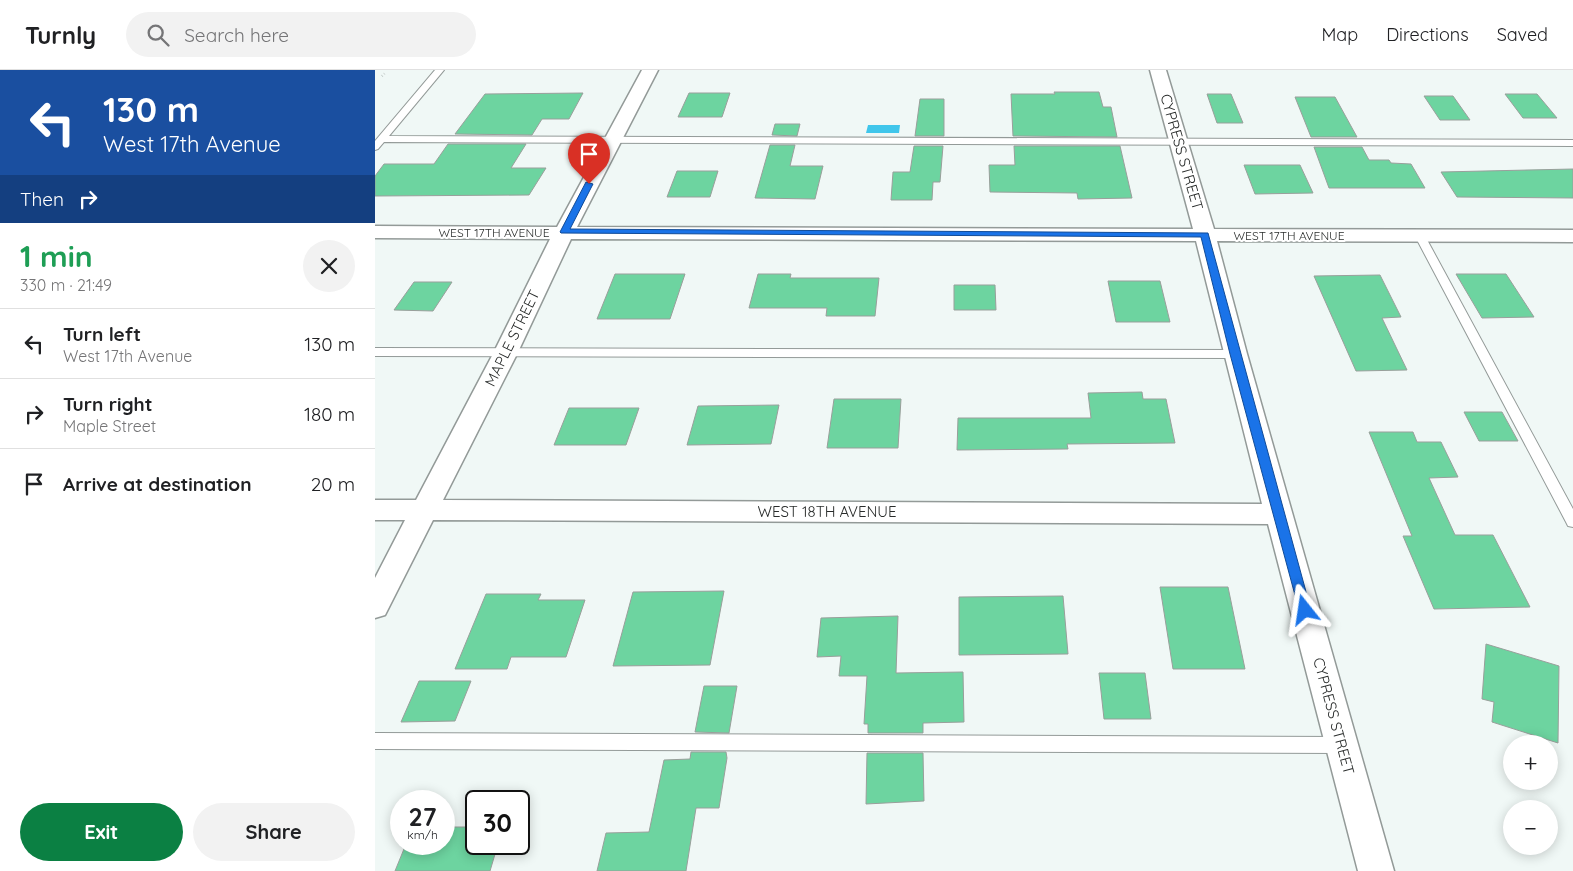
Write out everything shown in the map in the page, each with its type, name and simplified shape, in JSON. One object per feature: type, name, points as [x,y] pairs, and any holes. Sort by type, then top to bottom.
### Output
[{"type":"street","name":"MAPLE STREET","points":[[375,606],[506,352],[564,232],[650,70]]},
{"type":"street","name":"CYPRESS STREET","points":[[1158,70],[1205,234],[1235,354],[1376,871]]},
{"type":"street","name":"WEST 17TH AVENUE","points":[[375,232],[1573,236]]},
{"type":"street","name":"WEST 18TH AVENUE","points":[[375,510],[1278,514]]},
{"type":"lane","points":[[375,147],[439,70]]},
{"type":"lane","points":[[382,139],[1573,143]]},
{"type":"lane","points":[[1420,236],[1573,522]]},
{"type":"lane","points":[[375,352],[1235,354]]},
{"type":"lane","points":[[375,741],[1342,745]]},
{"type":"path","points":[[382,76],[385,73]]},
{"type":"water","points":[[868,125],[900,125],[899,133],[866,133]]},
{"type":"building","points":[[1054,92],[1099,92],[1103,107],[1111,107],[1117,137],[1013,136],[1011,94],[1055,94]]},
{"type":"building","points":[[583,93],[569,119],[542,119],[532,135],[455,134],[485,94]]},
{"type":"building","points":[[689,93],[730,93],[722,117],[678,117]]},
{"type":"building","points":[[1207,94],[1231,94],[1243,123],[1217,123]]},
{"type":"building","points":[[1505,94],[1537,94],[1557,118],[1523,118]]},
{"type":"building","points":[[1424,96],[1453,96],[1470,120],[1440,120]]},
{"type":"building","points":[[1295,97],[1335,97],[1357,137],[1311,137]]},
{"type":"building","points":[[920,99],[944,99],[944,136],[915,136]]},
{"type":"building","points":[[775,124],[800,124],[797,136],[772,135]]},
{"type":"building","points":[[448,144],[526,144],[511,168],[546,168],[529,195],[375,196],[375,176],[384,164],[434,164]]},
{"type":"building","points":[[770,145],[795,145],[790,166],[823,166],[815,199],[755,198]]},
{"type":"building","points":[[914,146],[943,146],[940,182],[933,182],[932,200],[891,200],[893,172],[910,172]]},
{"type":"building","points":[[1014,146],[1120,146],[1132,198],[1078,199],[1077,193],[990,192],[989,165],[1015,165]]},
{"type":"building","points":[[1314,147],[1362,147],[1369,160],[1389,160],[1391,163],[1411,164],[1425,188],[1329,188]]},
{"type":"building","points":[[1244,165],[1300,165],[1313,193],[1255,194]]},
{"type":"building","points":[[1573,169],[1573,198],[1457,197],[1441,172]]},
{"type":"building","points":[[677,171],[718,171],[710,197],[667,197]]},
{"type":"building","points":[[615,274],[685,274],[670,319],[597,319]]},
{"type":"building","points":[[758,274],[791,274],[790,278],[879,278],[875,316],[826,316],[827,308],[749,308]]},
{"type":"building","points":[[1456,274],[1506,274],[1534,317],[1482,318]]},
{"type":"building","points":[[1380,275],[1401,317],[1382,318],[1407,370],[1356,371],[1314,276]]},
{"type":"building","points":[[1108,281],[1160,281],[1170,322],[1116,322]]},
{"type":"building","points":[[414,282],[452,282],[433,311],[394,310]]},
{"type":"building","points":[[954,285],[995,285],[996,310],[954,310]]},
{"type":"building","points":[[1142,392],[1143,399],[1166,399],[1175,443],[1067,444],[1068,449],[957,450],[958,418],[1091,418],[1088,393]]},
{"type":"building","points":[[834,399],[901,399],[898,448],[827,448]]},
{"type":"building","points":[[779,405],[771,444],[687,445],[698,406]]},
{"type":"building","points":[[569,408],[639,408],[626,445],[554,445]]},
{"type":"building","points":[[1464,412],[1502,412],[1518,441],[1479,441]]},
{"type":"building","points":[[1369,432],[1413,432],[1417,442],[1441,442],[1458,477],[1429,478],[1455,535],[1493,535],[1530,607],[1434,609],[1403,536],[1412,536]]},
{"type":"building","points":[[1160,587],[1228,587],[1245,669],[1173,669]]},
{"type":"building","points":[[724,591],[710,665],[613,666],[633,592]]},
{"type":"building","points":[[486,594],[541,594],[538,600],[585,600],[566,657],[511,657],[507,669],[455,669]]},
{"type":"building","points":[[1063,596],[1068,654],[959,655],[959,597]]},
{"type":"building","points":[[898,616],[896,673],[963,672],[964,722],[923,723],[923,733],[868,733],[868,724],[864,724],[867,676],[839,676],[841,656],[817,657],[821,618]]},
{"type":"building","points":[[1486,644],[1559,666],[1558,743],[1558,735],[1533,735],[1492,722],[1494,702],[1482,699]]},
{"type":"building","points":[[1099,673],[1145,673],[1151,719],[1104,719]]},
{"type":"building","points":[[419,681],[471,681],[455,721],[401,722]]},
{"type":"building","points":[[704,686],[737,686],[729,733],[695,732]]},
{"type":"building","points":[[691,752],[726,752],[727,758],[719,808],[696,808],[686,871],[597,871],[606,833],[649,832],[664,760],[690,759]]},
{"type":"building","points":[[867,753],[923,753],[924,801],[866,804]]},
{"type":"building","points":[[455,827],[465,827],[465,855],[495,855],[490,871],[395,871],[402,855],[455,855]]},
{"type":"route","points":[[589,184],[564,232],[1205,234],[1235,354],[1305,610]]}]
